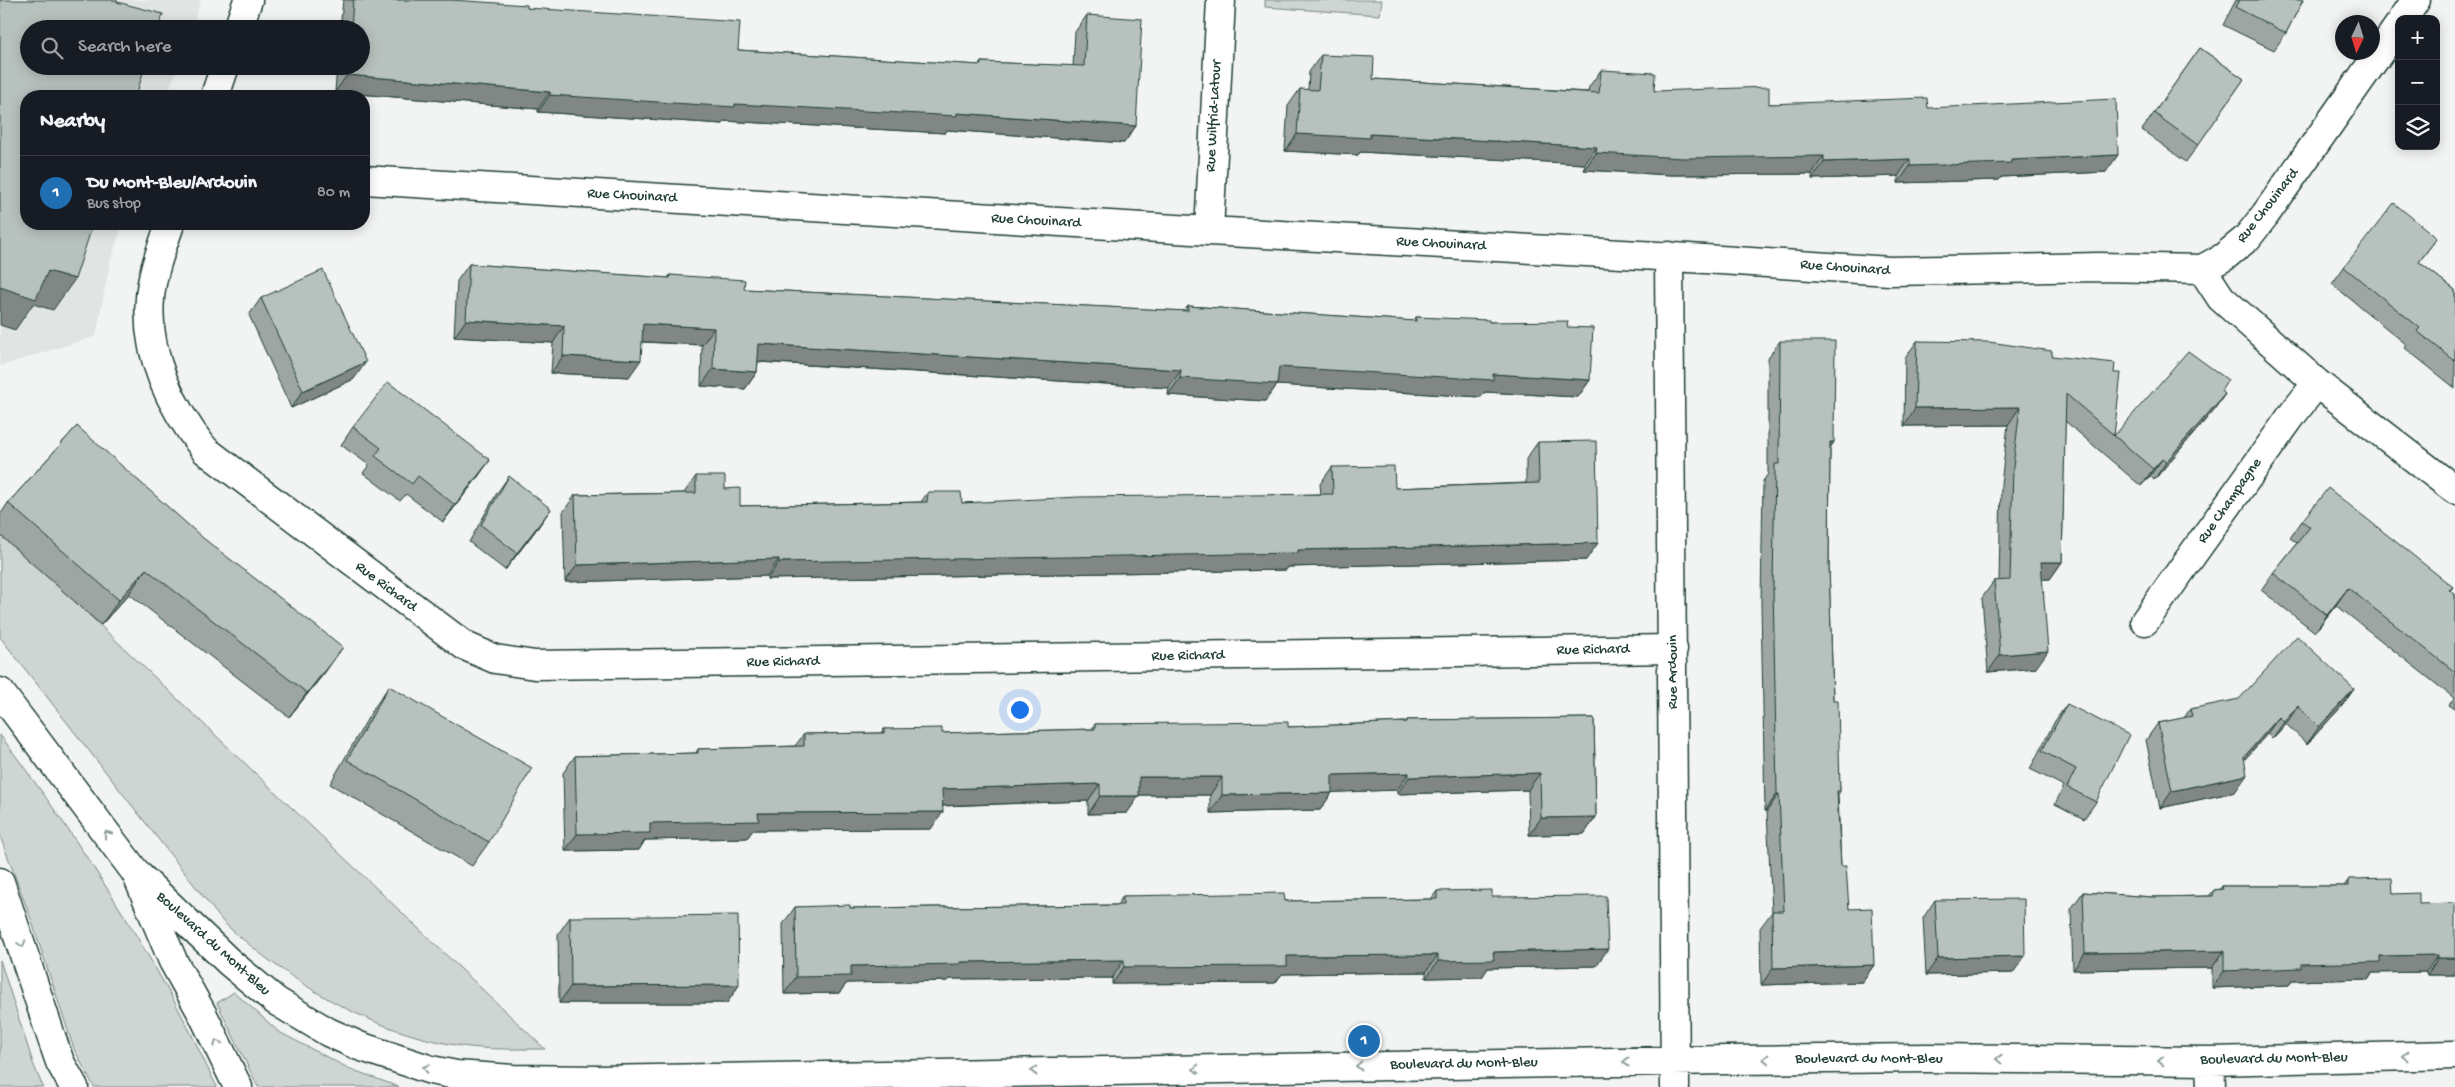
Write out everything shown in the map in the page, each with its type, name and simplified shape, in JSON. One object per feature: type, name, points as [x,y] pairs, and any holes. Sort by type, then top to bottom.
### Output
[{"type":"main road","points":[[241,20],[248,0]]},
{"type":"main road","name":"Rue Wilfrid-Latour","points":[[1209,231],[1221,0]]},
{"type":"main road","points":[[2406,15],[2416,0]]},
{"type":"main road","name":"Rue Chouinard","points":[[370,180],[1209,231],[1669,256],[1890,271],[2099,267],[2202,269],[2224,257],[2246,238],[2265,215],[2395,31]]},
{"type":"main road","points":[[217,90],[222,75]]},
{"type":"main road","name":"Rue Richard","points":[[168,230],[156,262],[150,298],[151,326],[156,360],[166,391],[183,422],[205,450],[465,646],[495,659],[535,665],[1673,649]]},
{"type":"main road","name":"Rue Ardouin","points":[[1669,256],[1675,1074]]},
{"type":"main road","points":[[2202,269],[2221,298],[2317,383],[2455,490]]},
{"type":"main road","name":"Rue Champagne","points":[[2145,621],[2295,410],[2317,383]]},
{"type":"main road","name":"Boulevard du Mont-Bleu","points":[[0,692],[136,873],[228,962],[276,1001],[328,1032],[358,1046],[408,1064],[448,1073],[548,1080],[1134,1079],[1675,1074],[1928,1058],[2211,1074],[2455,1055]]},
{"type":"main road","points":[[136,873],[173,961],[203,1015],[238,1087]]},
{"type":"main road","points":[[0,882],[52,1039],[74,1087]]},
{"type":"shaded area","points":[[0,0],[201,0],[194,20],[20,20],[20,75],[175,75],[169,90],[20,90],[20,230],[121,230],[110,262],[96,336],[0,366]]},
{"type":"shaded area","points":[[1265,0],[1382,0],[1380,15],[1265,7]]},
{"type":"shaded area","points":[[0,530],[545,1049],[492,1049],[461,1046],[427,1039],[364,1017],[305,985],[277,966],[224,923],[0,637]]},
{"type":"shaded area","points":[[0,735],[68,829],[130,925],[176,1004],[217,1087],[94,1087],[74,1049],[31,919],[0,836]]},
{"type":"shaded area","points":[[0,960],[34,1066],[43,1087],[0,1087]]},
{"type":"shaded area","points":[[234,992],[279,1032],[348,1068],[399,1087],[258,1087],[217,1003]]},
{"type":"building","points":[[0,0],[117,0],[117,2],[163,14],[161,20],[20,20],[20,75],[142,75],[138,90],[20,90],[20,230],[91,230],[75,279],[48,271],[36,299],[0,287]]},
{"type":"building","points":[[353,0],[452,0],[527,5],[527,8],[740,22],[738,50],[981,65],[981,62],[1084,66],[1087,15],[1142,19],[1136,126],[957,113],[957,116],[735,104],[735,107],[550,95],[550,92],[347,75],[370,75],[370,20],[352,20]]},
{"type":"building","points":[[2239,0],[2303,0],[2286,33],[2235,7]]},
{"type":"building","points":[[2200,48],[2244,79],[2198,145],[2154,113]]},
{"type":"building","points":[[1321,55],[1374,57],[1373,79],[1599,93],[1601,70],[1655,73],[1654,91],[1769,87],[1769,104],[1927,98],[1928,108],[2116,99],[2118,155],[2011,160],[2011,163],[1910,166],[1910,159],[1824,162],[1824,156],[1683,158],[1596,153],[1597,147],[1370,134],[1370,138],[1297,134],[1300,89],[1318,90]]},
{"type":"building","points":[[2394,203],[2437,238],[2419,262],[2455,290],[2455,361],[2417,331],[2420,328],[2344,267]]},
{"type":"building","points":[[469,264],[670,278],[670,275],[745,280],[744,289],[1188,311],[1188,306],[1416,321],[1416,317],[1489,320],[1489,322],[1568,321],[1567,327],[1593,328],[1590,380],[1493,374],[1493,380],[1279,367],[1277,384],[1180,378],[1181,370],[759,344],[757,372],[713,369],[714,328],[643,324],[641,360],[563,356],[564,326],[466,320]]},
{"type":"building","points":[[323,270],[366,362],[303,391],[261,298]]},
{"type":"building","points":[[1780,341],[1835,341],[1834,442],[1830,442],[1829,564],[1833,700],[1838,700],[1840,791],[1837,791],[1841,866],[1846,866],[1849,909],[1872,908],[1874,965],[1773,968],[1772,911],[1784,911],[1779,794],[1777,794],[1773,586],[1775,464],[1779,464]]},
{"type":"building","points":[[1917,341],[1989,342],[2052,351],[2052,356],[2115,363],[2114,373],[2121,373],[2114,435],[2066,394],[2062,562],[2041,562],[2048,651],[2000,655],[1994,581],[2010,580],[2013,467],[2020,407],[1915,408]]},
{"type":"building","points":[[2188,351],[2228,380],[2221,391],[2225,394],[2166,462],[2162,459],[2153,469],[2114,436]]},
{"type":"building","points":[[388,382],[490,460],[455,505],[418,476],[412,484],[375,456],[381,448],[353,427]]},
{"type":"building","points":[[77,426],[203,538],[343,647],[307,693],[146,569],[119,600],[8,503]]},
{"type":"building","points":[[1596,441],[1598,543],[1298,550],[1298,553],[779,562],[779,559],[577,565],[575,495],[696,493],[696,476],[725,476],[725,489],[740,488],[740,506],[927,502],[928,492],[961,492],[962,503],[1079,497],[1333,494],[1332,467],[1394,466],[1395,488],[1539,483],[1538,442]]},
{"type":"building","points":[[509,476],[551,509],[517,553],[481,525]]},
{"type":"building","points":[[2328,488],[2453,587],[2449,590],[2455,594],[2455,672],[2348,588],[2327,615],[2273,573],[2310,527],[2302,521]]},
{"type":"building","points":[[2297,636],[2354,689],[2319,727],[2298,706],[2284,722],[2279,717],[2244,757],[2247,775],[2172,791],[2158,723],[2192,716],[2190,709],[2239,699]]},
{"type":"building","points":[[389,686],[532,768],[489,842],[347,760]]},
{"type":"building","points":[[2067,704],[2129,735],[2096,802],[2067,787],[2076,769],[2042,751]]},
{"type":"building","points":[[1594,718],[1596,817],[1541,818],[1540,773],[1409,777],[1409,773],[1332,775],[1332,793],[1222,795],[1222,777],[1139,777],[1139,796],[1100,796],[1100,784],[942,789],[943,812],[758,813],[759,821],[650,823],[650,833],[577,834],[575,756],[698,753],[698,749],[804,746],[804,734],[884,733],[884,729],[942,728],[942,733],[1095,729],[1095,724],[1288,722],[1288,727],[1407,722],[1407,720]]},
{"type":"building","points":[[2392,878],[2393,894],[2419,893],[2419,904],[2455,903],[2455,958],[2438,958],[2438,955],[2380,956],[2380,962],[2301,964],[2301,968],[2224,971],[2224,951],[2085,953],[2083,892],[2152,897],[2213,896],[2214,890],[2223,889],[2222,886],[2349,886],[2349,879]]},
{"type":"building","points":[[1492,890],[1492,897],[1606,896],[1608,949],[1493,952],[1494,960],[1438,961],[1438,955],[1287,956],[1287,966],[1124,967],[1124,960],[960,962],[960,964],[851,966],[851,976],[796,977],[795,907],[850,905],[850,908],[1123,905],[1123,896],[1284,893],[1285,901],[1437,899],[1437,891]]},
{"type":"building","points":[[2024,899],[2025,956],[1938,958],[1935,900]]},
{"type":"building","points":[[738,915],[739,985],[571,986],[570,917]]},
{"type":"place","name":"Du Mont-Bleu/Ardouin","points":[[1364,1041]]}]
